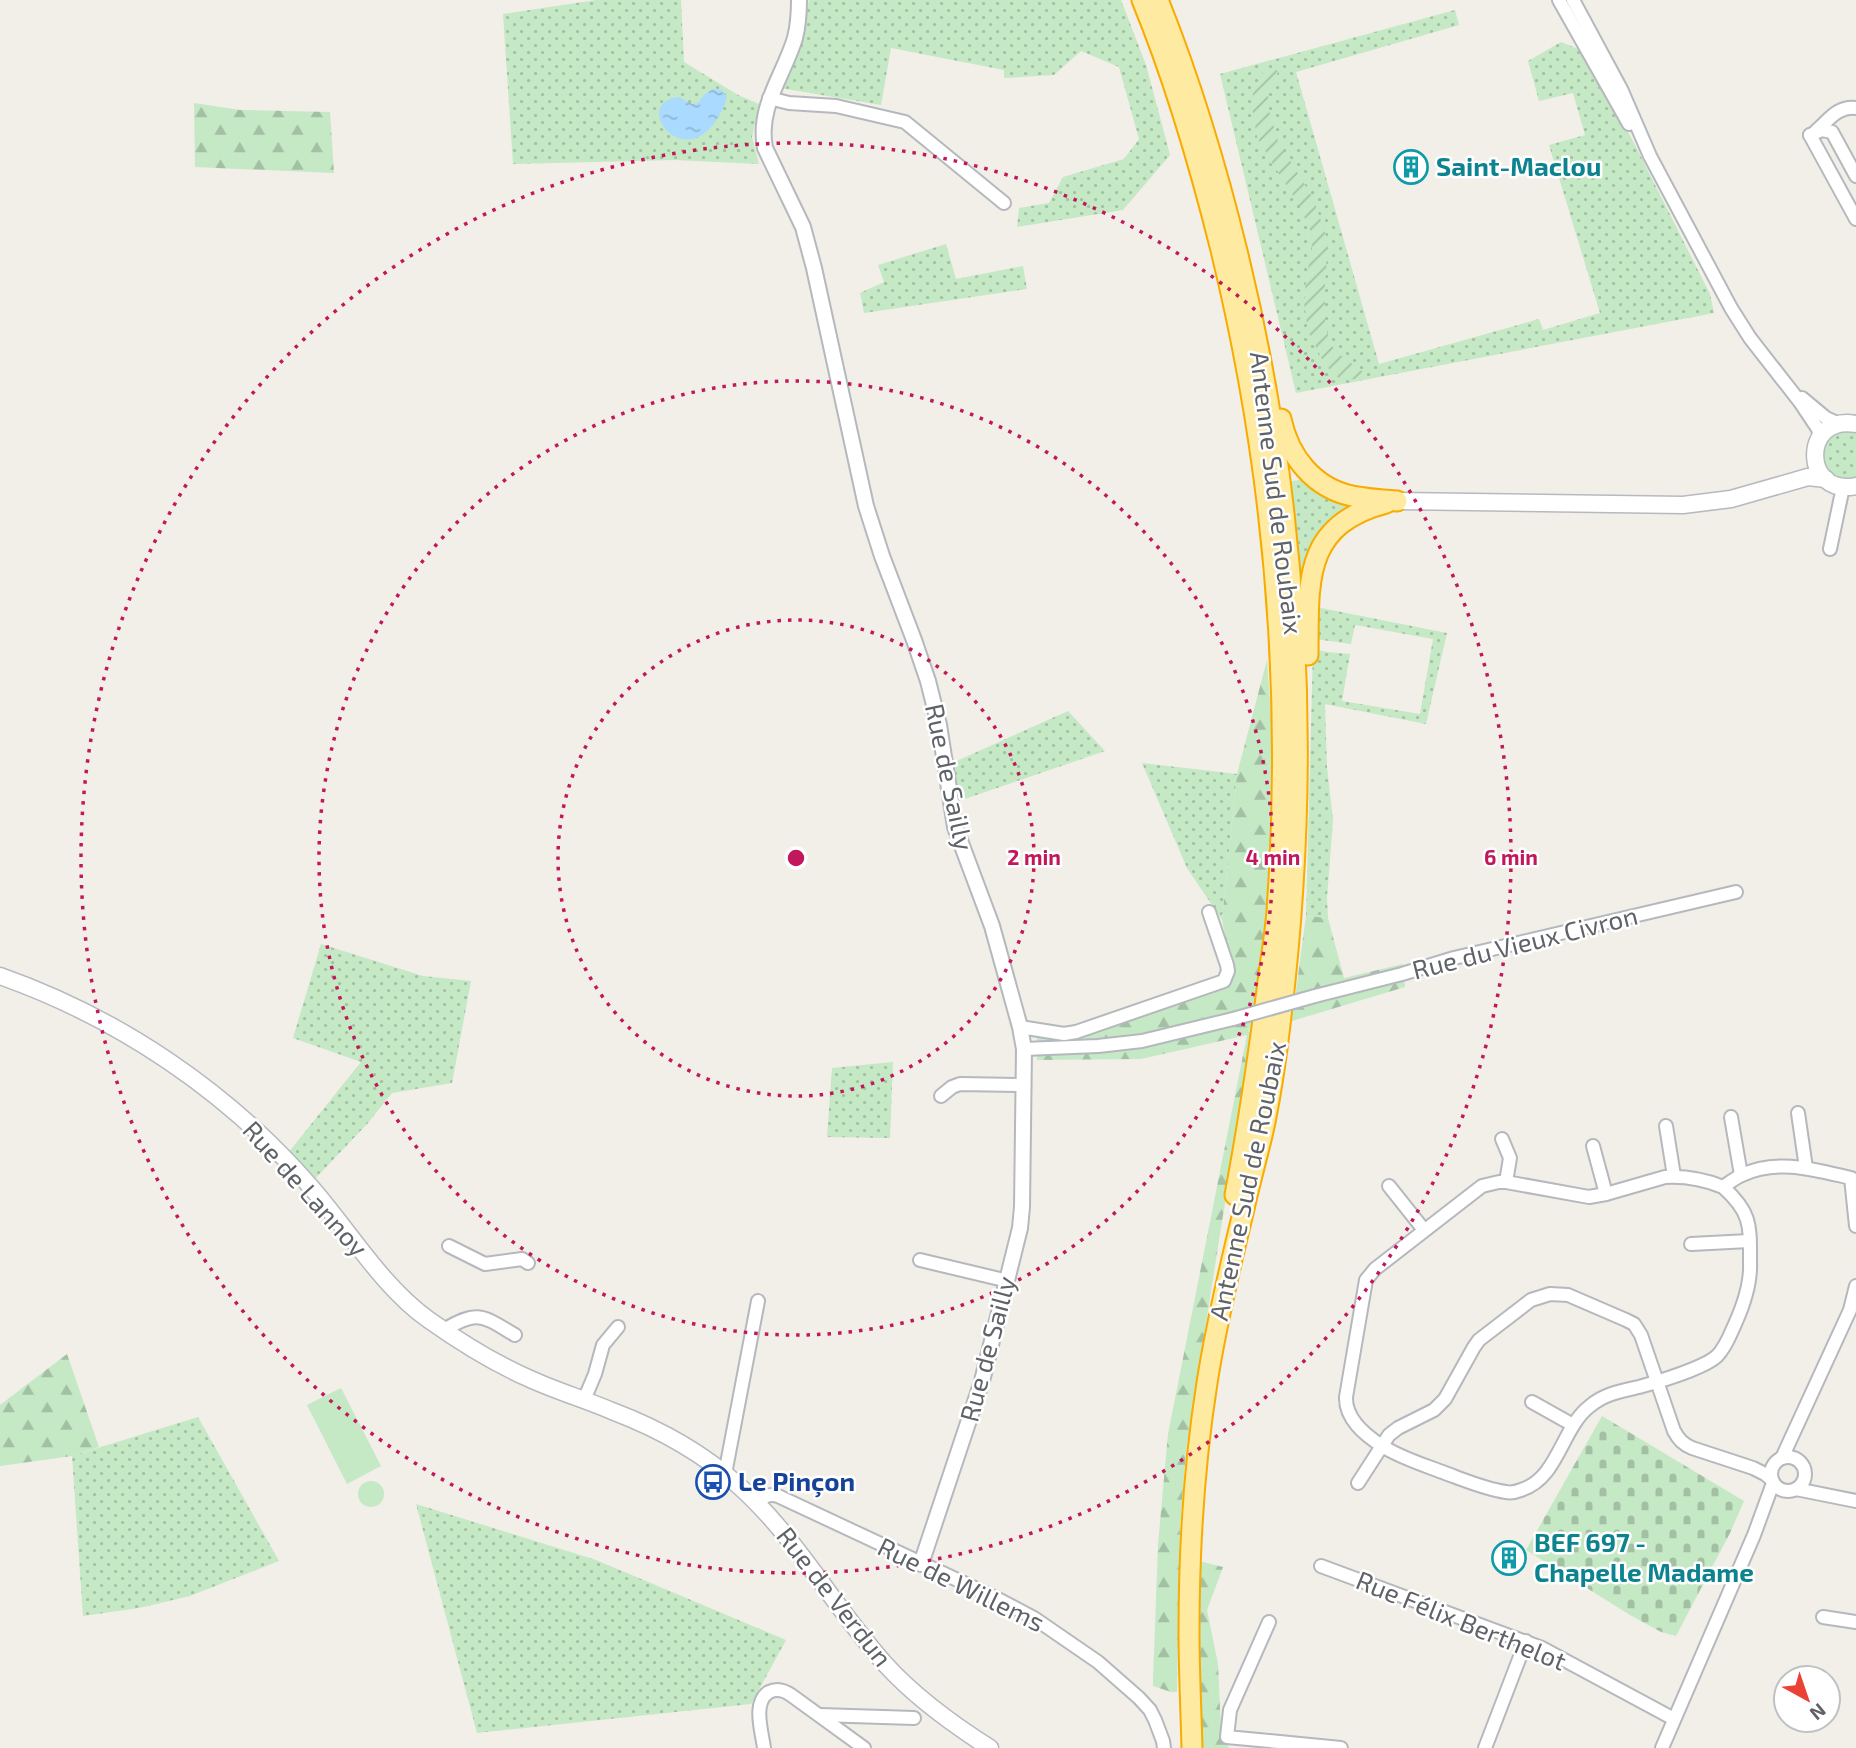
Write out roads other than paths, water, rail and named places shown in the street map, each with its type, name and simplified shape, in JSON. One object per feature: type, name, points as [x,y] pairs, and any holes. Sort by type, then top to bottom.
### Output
[{"type":"highway","name":"Antenne Sud de Roubaix","points":[[1142,0],[1204,183],[1238,325],[1254,409],[1269,516],[1277,593],[1282,699],[1280,868],[1273,941],[1249,1118],[1198,1388],[1189,1453],[1182,1628],[1186,1748]]},
{"type":"highway","name":"Antenne Sud de Roubaix","points":[[1158,0],[1208,145],[1257,336],[1284,513],[1295,628],[1298,765],[1292,918],[1275,1062],[1265,1123],[1244,1205],[1215,1343],[1199,1440],[1189,1608],[1192,1748]]},
{"type":"highway","points":[[1238,255],[1256,295],[1284,432],[1296,457],[1309,474],[1335,491],[1355,497],[1397,501]]},
{"type":"highway","points":[[1298,765],[1306,726],[1309,590],[1314,564],[1325,542],[1347,520],[1377,505],[1397,501]]},
{"type":"main road","points":[[1849,487],[1832,484],[1826,479],[1818,470],[1815,454],[1820,438],[1827,430],[1839,424],[1856,424]]},
{"type":"main road","points":[[1765,489],[1802,466],[1815,454]]},
{"type":"main road","points":[[1397,501],[1683,505],[1721,501],[1808,477],[1826,479]]},
{"type":"main road","name":"Rue de Lannoy","points":[[0,976],[44,993],[109,1025],[160,1056],[215,1095],[293,1167],[414,1309],[501,1365],[565,1393]]},
{"type":"main road","name":"Rue de Verdun","points":[[565,1393],[656,1430],[725,1474],[788,1536],[872,1648],[898,1677],[940,1714],[990,1748]]},
{"type":"street","name":"Rue de Sailly","points":[[799,0],[794,40],[769,98],[763,138],[765,148],[803,227],[866,506],[928,681],[939,726],[955,827],[992,926],[1024,1049],[1020,1228],[976,1400],[921,1564]]},
{"type":"street","points":[[1559,0],[1579,24],[1621,89],[1650,156],[1744,329],[1791,389],[1816,426],[1820,438]]},
{"type":"street","points":[[1573,0],[1579,24]]},
{"type":"street","points":[[769,98],[789,103],[836,106],[905,122],[1004,203]]},
{"type":"street","points":[[1810,135],[1838,111],[1856,108]]},
{"type":"street","points":[[1810,135],[1822,130],[1832,132],[1856,176]]},
{"type":"street","points":[[1810,135],[1856,219]]},
{"type":"street","points":[[1791,389],[1826,418],[1839,424]]},
{"type":"street","points":[[1830,549],[1849,487]]},
{"type":"street","name":"Rue du Vieux Civron","points":[[1024,1049],[1098,1046],[1142,1041],[1183,1032],[1454,958],[1736,892]]},
{"type":"street","points":[[1020,1027],[1064,1034],[1076,1032],[1224,981],[1227,965],[1209,912]]},
{"type":"street","points":[[941,1096],[960,1084],[1024,1085]]},
{"type":"street","points":[[1798,1113],[1806,1168]]},
{"type":"street","points":[[1731,1117],[1741,1175]]},
{"type":"street","points":[[1666,1126],[1674,1177]]},
{"type":"street","points":[[1503,1139],[1510,1158],[1506,1182]]},
{"type":"street","points":[[1593,1146],[1606,1194]]},
{"type":"street","points":[[1723,1187],[1741,1175],[1779,1166],[1806,1168],[1851,1178],[1856,1226]]},
{"type":"street","points":[[1665,1177],[1723,1187],[1740,1203],[1747,1217],[1750,1264],[1747,1290],[1722,1350],[1701,1366],[1602,1397],[1586,1409],[1553,1462],[1533,1485],[1516,1492],[1506,1492],[1462,1479],[1381,1446],[1352,1420],[1346,1405],[1366,1280],[1375,1269],[1476,1189],[1490,1183],[1506,1182],[1581,1196],[1596,1196],[1665,1177]]},
{"type":"street","points":[[1389,1186],[1424,1230]]},
{"type":"street","points":[[1691,1244],[1749,1241]]},
{"type":"street","points":[[449,1246],[485,1264],[522,1259],[528,1263]]},
{"type":"street","points":[[920,1260],[1008,1281]]},
{"type":"street","points":[[1662,1748],[1754,1535],[1773,1481],[1771,1470],[1775,1462],[1781,1459],[1805,1409],[1850,1310],[1856,1286]]},
{"type":"street","points":[[1358,1483],[1381,1446],[1398,1428],[1440,1405],[1479,1340],[1531,1300],[1550,1294],[1568,1295],[1634,1324],[1641,1335],[1678,1438],[1692,1448],[1761,1471],[1781,1490],[1856,1499]]},
{"type":"street","points":[[725,1474],[758,1301]]},
{"type":"street","points":[[444,1330],[476,1316],[487,1319],[515,1335]]},
{"type":"street","points":[[584,1400],[603,1345],[618,1327]]},
{"type":"street","points":[[1532,1402],[1573,1426]]},
{"type":"street","points":[[1754,1535],[1772,1503],[1803,1482],[1804,1469],[1798,1448],[1805,1409]]},
{"type":"street","points":[[1713,1455],[1763,1462],[1795,1458],[1811,1480],[1856,1499]]},
{"type":"street","name":"Rue de Willems","points":[[757,1503],[766,1496],[778,1496],[1021,1610],[1098,1662],[1139,1698],[1150,1710],[1164,1748]]},
{"type":"street","name":"Rue Félix Berthelot","points":[[1321,1566],[1526,1641],[1674,1719]]},
{"type":"street","points":[[1823,1617],[1856,1622]]},
{"type":"street","points":[[1269,1622],[1230,1710],[1227,1737],[1341,1748]]},
{"type":"street","points":[[1485,1748],[1526,1641]]},
{"type":"street","points":[[764,1748],[759,1712],[765,1695],[775,1690],[785,1691],[864,1748]]},
{"type":"street","points":[[819,1715],[914,1718]]},
{"type":"water","points":[[713,89],[722,90],[727,97],[715,122],[702,135],[688,139],[676,137],[666,130],[660,120],[660,110],[665,102],[679,97],[692,104],[698,103]]},
{"type":"place","name":"Saint-Maclou","points":[[1411,167]]},
{"type":"place","name":"Le Pinçon","points":[[713,1482]]},
{"type":"place","name":"BEF 697 - Chapelle Madame","points":[[1509,1558]]}]
